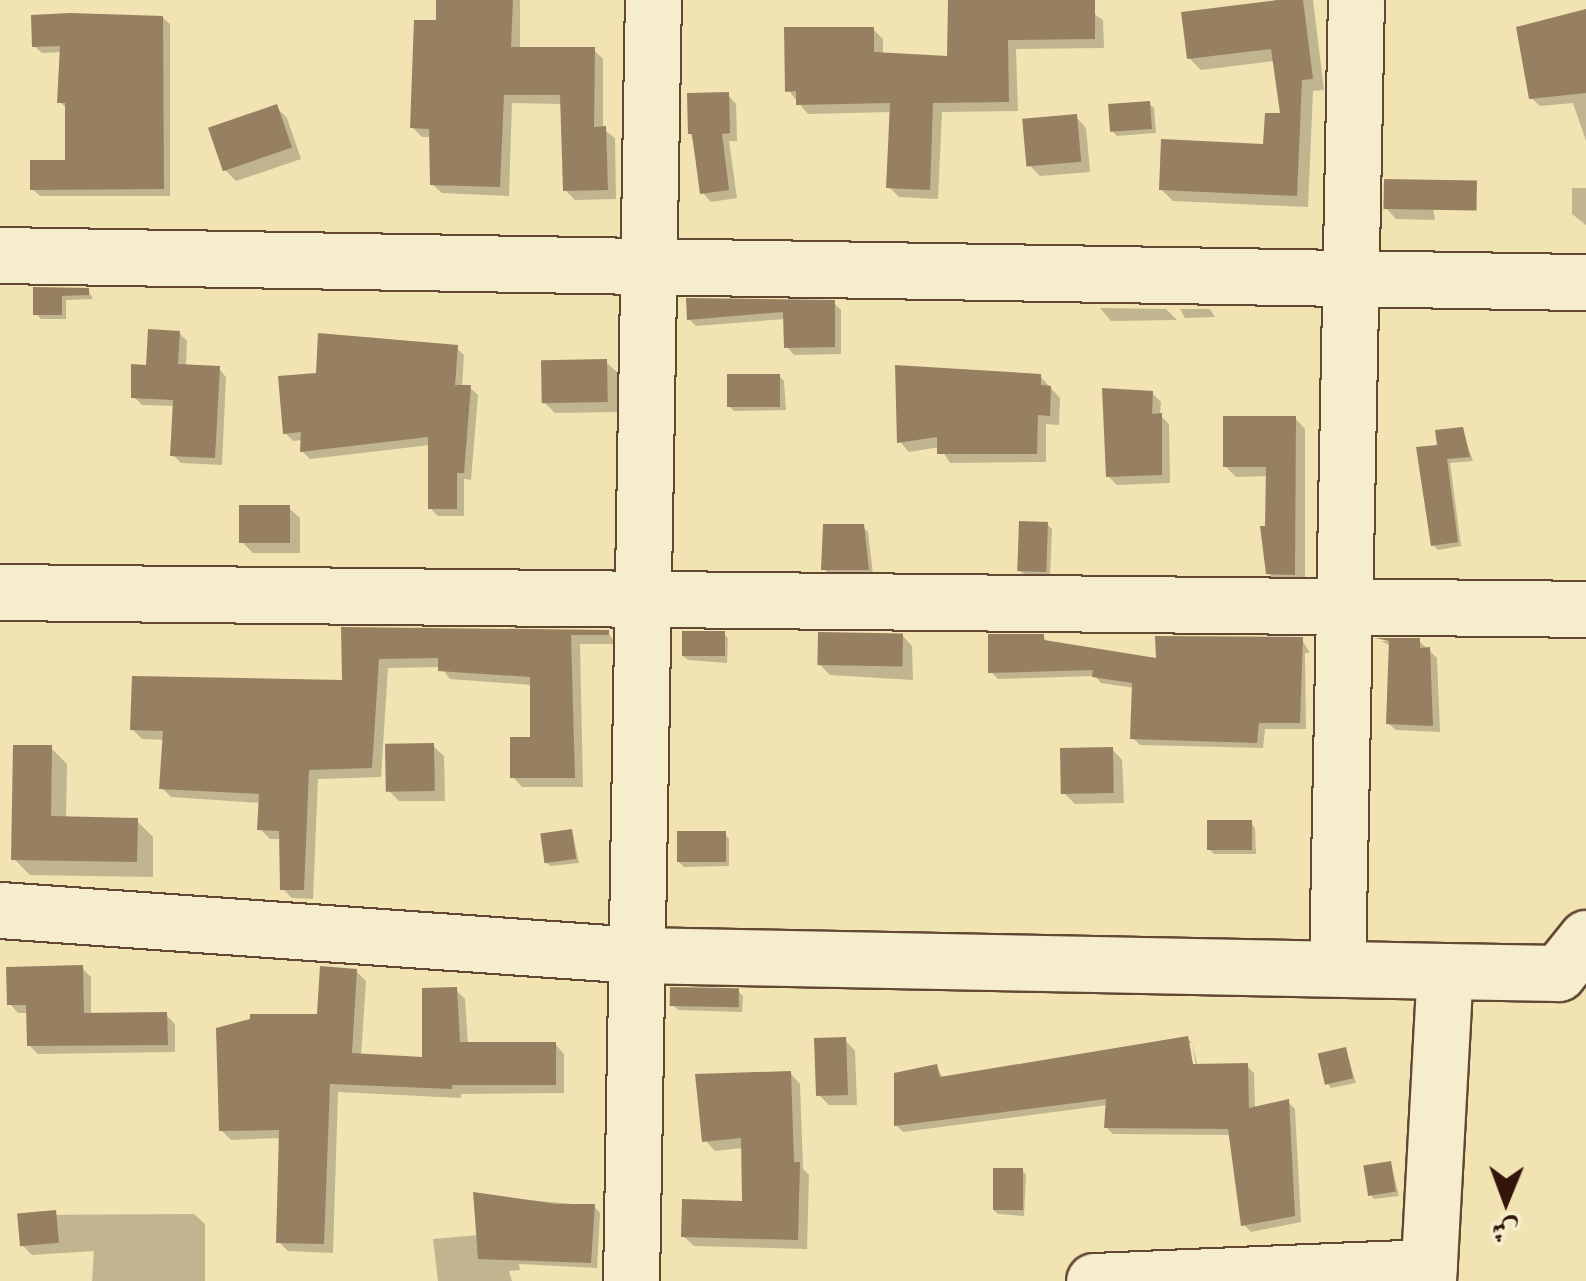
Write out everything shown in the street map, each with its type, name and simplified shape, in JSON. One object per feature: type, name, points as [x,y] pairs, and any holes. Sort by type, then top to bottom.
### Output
[{"type":"street","points":[[630,1281],[653,0]]},
{"type":"street","points":[[1337,968],[1356,0]]},
{"type":"street","points":[[0,255],[648,263],[1586,282]]},
{"type":"street","points":[[0,592],[1586,609]]},
{"type":"street","points":[[0,910],[636,955],[1558,973],[1586,938]]},
{"type":"street","points":[[1094,1281],[1429,1274],[1445,971]]},
{"type":"building","points":[[436,0],[513,0],[511,47],[595,47],[594,127],[606,126],[608,190],[563,191],[560,95],[504,95],[500,187],[430,185],[429,129],[410,128],[414,20],[436,20]]},
{"type":"building","points":[[948,0],[1095,0],[1095,39],[1008,40],[1009,102],[933,103],[930,190],[886,188],[890,103],[796,105],[796,91],[785,92],[784,27],[874,27],[874,52],[947,56]]},
{"type":"building","points":[[1303,0],[1313,79],[1302,80],[1297,196],[1159,190],[1161,139],[1263,144],[1265,113],[1280,113],[1271,49],[1187,59],[1181,12]]},
{"type":"building","points":[[1586,9],[1586,93],[1529,99],[1516,27]]},
{"type":"building","points":[[31,15],[163,16],[164,189],[30,190],[30,160],[65,160],[65,103],[57,103],[60,46],[32,47]]},
{"type":"building","points":[[729,92],[730,133],[722,134],[729,190],[700,194],[692,134],[688,134],[687,93]]},
{"type":"building","points":[[1150,101],[1152,129],[1110,132],[1108,104]]},
{"type":"building","points":[[277,104],[292,147],[223,171],[208,128]]},
{"type":"building","points":[[1077,114],[1081,162],[1026,167],[1022,119]]},
{"type":"building","points":[[1384,179],[1477,181],[1476,211],[1383,209]]},
{"type":"building","points":[[33,287],[89,288],[89,295],[62,296],[62,315],[33,315]]},
{"type":"building","points":[[686,298],[835,300],[835,347],[784,348],[783,312],[687,320]]},
{"type":"building","points":[[148,329],[180,331],[178,364],[220,366],[215,458],[170,456],[173,400],[131,398],[131,364],[146,365]]},
{"type":"building","points":[[318,333],[458,345],[455,385],[471,385],[464,473],[457,473],[457,509],[428,509],[428,437],[300,452],[301,432],[283,434],[278,376],[316,373]]},
{"type":"building","points":[[607,359],[608,402],[542,403],[541,360]]},
{"type":"building","points":[[895,365],[1041,374],[1041,385],[1051,386],[1050,416],[1038,415],[1037,454],[937,454],[937,437],[897,443]]},
{"type":"building","points":[[727,374],[780,374],[780,407],[727,407]]},
{"type":"building","points":[[1102,388],[1153,391],[1152,414],[1162,413],[1162,475],[1106,477]]},
{"type":"building","points":[[1223,416],[1296,416],[1295,575],[1266,574],[1260,526],[1265,526],[1266,467],[1223,467]]},
{"type":"building","points":[[1463,427],[1470,457],[1447,459],[1458,542],[1431,546],[1416,447],[1437,445],[1435,430]]},
{"type":"building","points":[[239,505],[290,505],[290,543],[239,543]]},
{"type":"building","points":[[1019,521],[1048,522],[1046,572],[1017,571]]},
{"type":"building","points":[[823,524],[864,524],[869,570],[821,570]]},
{"type":"building","points":[[341,627],[609,630],[609,635],[571,635],[575,778],[510,778],[510,737],[530,737],[530,677],[438,671],[438,658],[379,659],[372,768],[309,770],[304,890],[280,890],[279,831],[257,830],[259,794],[159,789],[163,731],[130,730],[132,676],[342,680]]},
{"type":"building","points":[[682,631],[725,631],[725,656],[682,656]]},
{"type":"building","points":[[818,632],[903,633],[902,666],[817,665]]},
{"type":"building","points":[[988,634],[1044,634],[1044,640],[1156,658],[1155,636],[1303,637],[1300,723],[1259,723],[1257,743],[1130,739],[1132,683],[1092,677],[1093,670],[988,673]]},
{"type":"building","points":[[1375,638],[1420,638],[1420,648],[1430,647],[1433,726],[1386,724],[1389,641]]},
{"type":"building","points":[[434,743],[435,791],[386,792],[385,744]]},
{"type":"building","points":[[13,745],[52,745],[51,816],[138,818],[137,862],[11,860]]},
{"type":"building","points":[[1113,747],[1114,793],[1061,794],[1060,748]]},
{"type":"building","points":[[1207,820],[1252,820],[1252,850],[1207,850]]},
{"type":"building","points":[[572,829],[576,859],[544,863],[540,833]]},
{"type":"building","points":[[677,831],[726,831],[726,862],[677,862]]},
{"type":"building","points":[[83,965],[84,1013],[167,1012],[168,1045],[27,1046],[26,1005],[7,1005],[6,967]]},
{"type":"building","points":[[320,966],[357,969],[352,1053],[422,1057],[422,988],[457,987],[460,1042],[556,1042],[556,1085],[452,1085],[452,1089],[330,1084],[324,1244],[276,1243],[279,1130],[219,1131],[216,1028],[250,1019],[250,1014],[317,1014]]},
{"type":"building","points":[[670,987],[739,988],[739,1007],[670,1006]]},
{"type":"building","points":[[1188,1036],[1193,1064],[1248,1063],[1249,1108],[1289,1099],[1295,1216],[1241,1226],[1228,1129],[1104,1128],[1106,1099],[894,1126],[894,1073],[937,1064],[940,1077]]},
{"type":"building","points":[[846,1037],[848,1095],[816,1096],[814,1038]]},
{"type":"building","points":[[1346,1047],[1353,1078],[1325,1085],[1318,1054]]},
{"type":"building","points":[[791,1071],[794,1162],[800,1162],[798,1240],[681,1237],[682,1199],[742,1201],[741,1138],[702,1142],[695,1074]]},
{"type":"building","points":[[1391,1161],[1396,1192],[1368,1196],[1363,1165]]},
{"type":"building","points":[[993,1168],[1023,1168],[1023,1210],[993,1210]]},
{"type":"building","points":[[473,1192],[556,1204],[595,1204],[591,1263],[478,1259]]},
{"type":"building","points":[[56,1210],[59,1243],[20,1246],[17,1213]]}]
